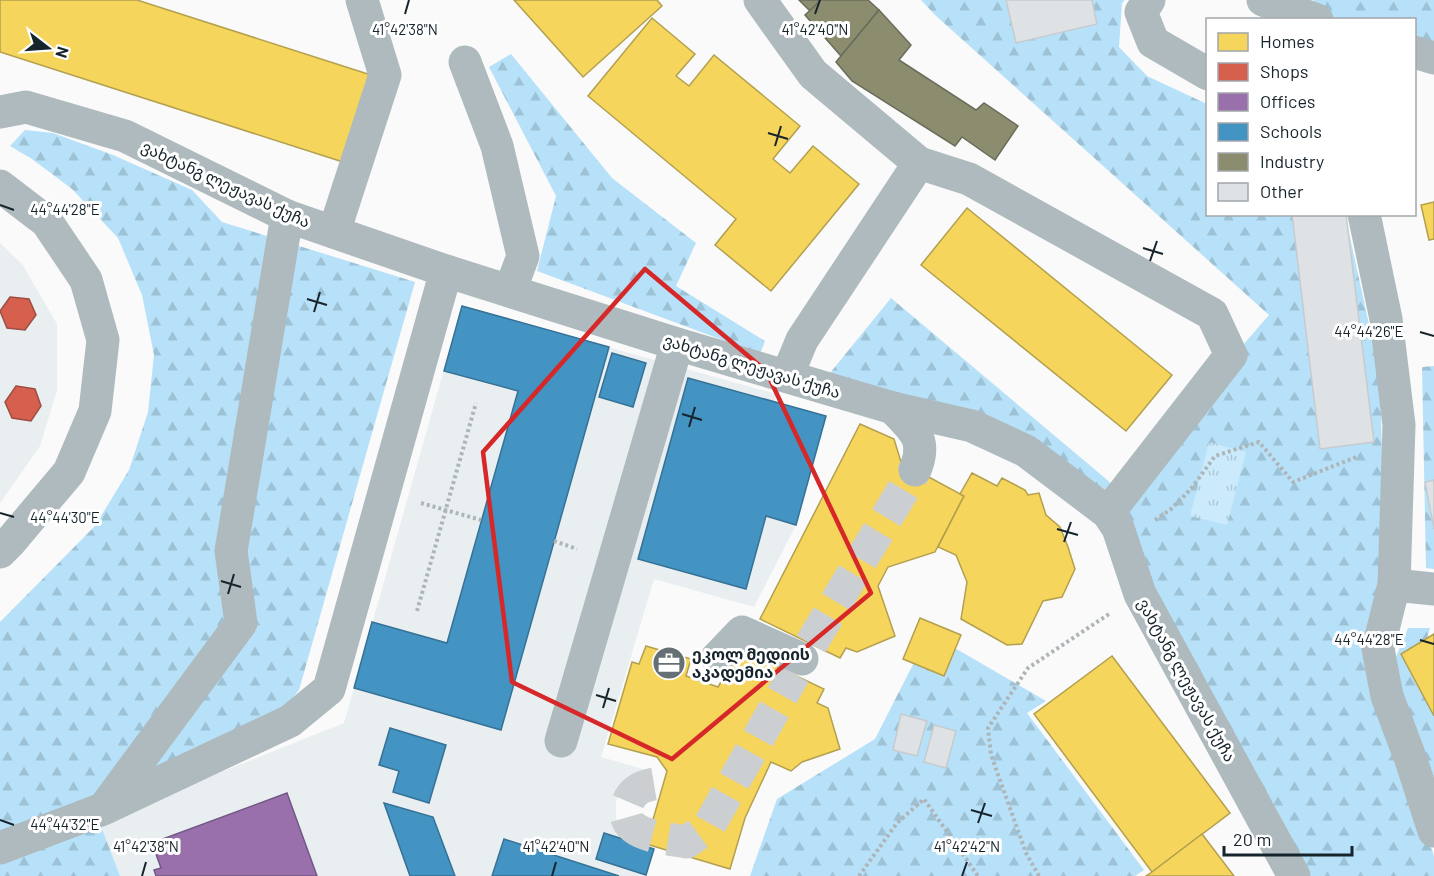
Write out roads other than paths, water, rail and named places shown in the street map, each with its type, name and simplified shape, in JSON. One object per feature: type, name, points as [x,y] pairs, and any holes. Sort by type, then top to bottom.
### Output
[{"type":"street","points":[[333,232],[385,75],[362,0]]},
{"type":"street","points":[[760,0],[813,74],[919,163],[969,179],[1212,314],[1231,355],[1108,513]]},
{"type":"street","points":[[1149,0],[1141,12],[1153,42],[1206,73]]},
{"type":"street","points":[[1263,0],[1312,18]]},
{"type":"street","points":[[1416,53],[1434,58]]},
{"type":"street","points":[[465,62],[496,146],[523,256],[510,291]]},
{"type":"street","name":"ვახტანგ ლეჟავას ქუჩა","points":[[0,112],[26,107],[125,136],[287,216],[446,271],[677,344],[893,408],[972,426],[1026,450],[1108,513],[1124,541],[1140,594],[1294,876]]},
{"type":"street","points":[[787,376],[802,340],[919,163]]},
{"type":"street","points":[[0,186],[47,222],[86,280],[103,340],[95,411],[69,472],[0,552]]},
{"type":"street","points":[[103,809],[241,623],[231,551],[287,216]]},
{"type":"street","points":[[1364,216],[1386,319],[1399,425],[1394,585],[1377,649],[1387,696],[1412,760],[1434,831]]},
{"type":"street","points":[[0,848],[103,809],[290,721],[329,689],[446,271]]},
{"type":"street","points":[[561,741],[677,344]]},
{"type":"street","points":[[893,408],[915,433],[921,444],[921,456],[915,470]]},
{"type":"street","points":[[1394,585],[1434,589]]},
{"type":"street","points":[[717,658],[742,632],[802,659]]},
{"type":"tunnel","points":[[811,644],[915,470]]},
{"type":"tunnel","points":[[654,784],[638,789],[628,802],[626,813],[635,829],[655,837],[687,842],[709,826],[794,674]]},
{"type":"place","name":"ეკოლ მედიის აკადემია","points":[[669,663]]}]
